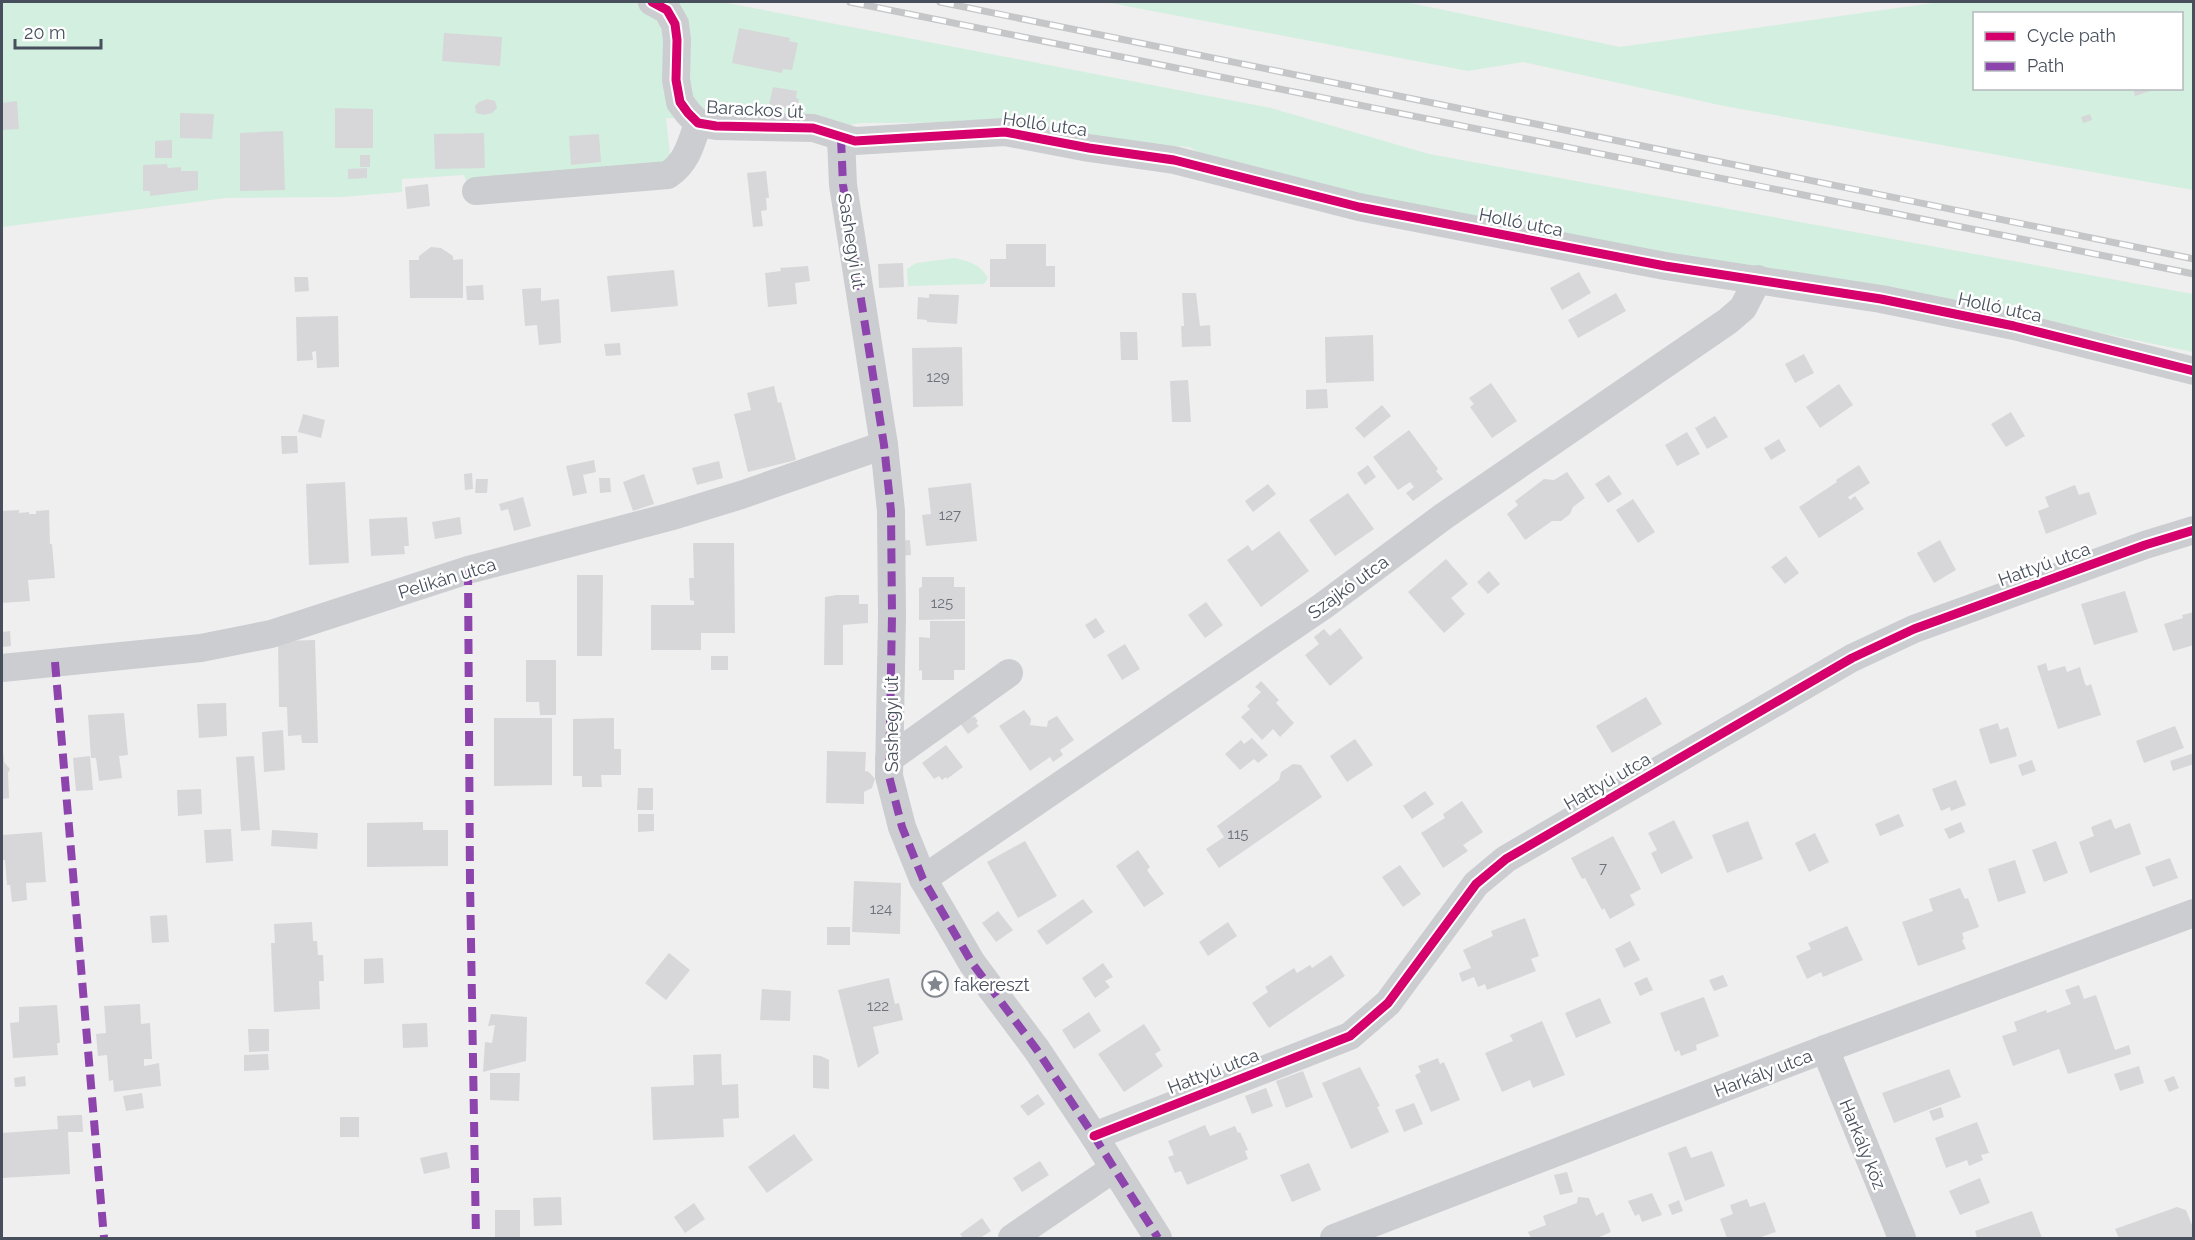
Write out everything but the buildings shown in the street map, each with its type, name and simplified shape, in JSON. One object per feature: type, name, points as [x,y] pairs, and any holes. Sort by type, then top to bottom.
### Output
[{"type":"street","name":"Barackos út","points":[[652,2],[667,10],[675,24],[676,80],[680,102],[698,123],[716,126],[813,128],[830,132],[841,138]]},
{"type":"street","points":[[476,191],[668,175],[679,168],[687,155],[698,123]]},
{"type":"street","name":"Holló utca","points":[[841,138],[855,141],[1005,132],[1089,148],[1174,159],[1359,207],[1665,266],[1881,299],[2014,326],[2193,371]]},
{"type":"street","name":"Sashegyi út","points":[[841,138],[843,185],[884,445],[891,511],[889,776],[902,827],[923,879],[972,963],[1037,1050],[1158,1239]]},
{"type":"street","name":"Szajkó utca","points":[[923,879],[1323,606],[1444,516],[1728,321],[1743,308],[1758,279]]},
{"type":"street","name":"Pelikán utca","points":[[2,668],[201,648],[271,634],[468,570],[669,517],[741,495],[884,445]]},
{"type":"street","name":"Hattyú utca","points":[[1094,1136],[1350,1036],[1388,1003],[1476,884],[1506,860],[1852,658],[1914,629],[2145,545],[2193,530]]},
{"type":"street","points":[[889,759],[1009,673]]},
{"type":"street","name":"Harkály utca","points":[[1334,1239],[1825,1049],[2193,913]]},
{"type":"street","name":"Harkály köz","points":[[1825,1049],[1902,1239]]},
{"type":"street","points":[[1012,1239],[1113,1169]]},
{"type":"green space","points":[[2,2],[722,2],[1271,108],[1429,154],[2193,294],[2193,352],[1941,300],[1673,261],[1230,168],[1189,147],[1049,137],[1013,122],[860,123],[835,128],[781,122],[666,118],[671,163],[466,180],[464,175],[402,179],[402,192],[342,197],[226,198],[2,227]]},
{"type":"green space","points":[[1105,2],[1406,2],[1620,47],[1940,2],[2193,2],[2193,190],[1724,106],[1523,62],[1468,71]]},
{"type":"green space","points":[[955,258],[970,262],[982,270],[988,278],[984,284],[908,286],[907,269],[916,263]]},
{"type":"railway","points":[[850,2],[2194,274]]},
{"type":"railway","points":[[940,2],[2194,259]]},
{"type":"marked path","points":[[841,138],[843,185],[884,445],[891,511],[889,776],[902,827],[923,879],[972,963],[1037,1050],[1158,1238]]},
{"type":"marked path","points":[[468,570],[476,1238]]},
{"type":"marked path","points":[[55,662],[104,1238]]},
{"type":"cycle path","points":[[652,2],[667,10],[675,24],[676,80],[680,102],[698,123],[716,126],[813,128],[855,141],[1005,132],[1089,148],[1174,160],[1359,207],[1665,266],[1881,299],[2014,326],[2194,371]]},
{"type":"cycle path","points":[[1094,1136],[1350,1036],[1388,1003],[1476,884],[1506,859],[1852,658],[1914,629],[2145,545],[2194,530]]},
{"type":"place","name":"fakereszt","points":[[935,984]]}]
